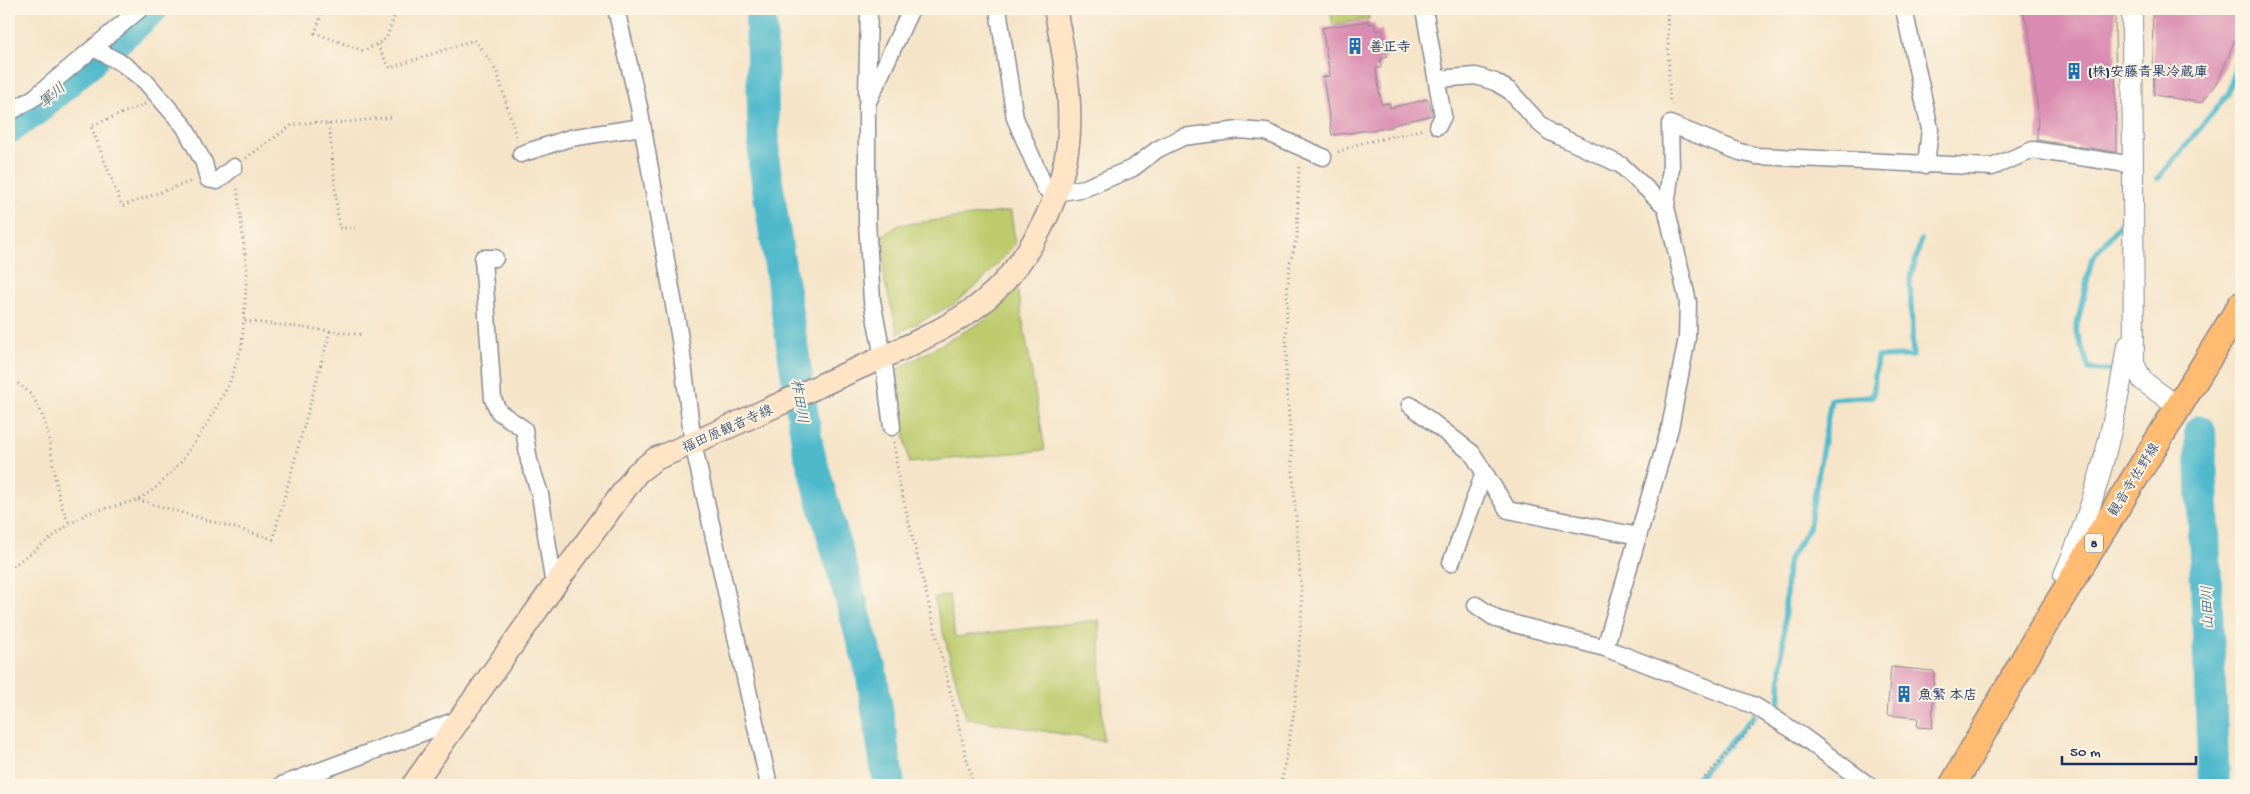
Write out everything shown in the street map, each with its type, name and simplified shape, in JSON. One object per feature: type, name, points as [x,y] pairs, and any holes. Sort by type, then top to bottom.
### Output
[{"type":"main road","name":"福田原観音寺線","points":[[413,785],[554,586],[637,473],[655,459],[884,357],[973,309],[1002,283],[1030,248],[1056,193],[1067,151],[1068,100],[1055,9]]},
{"type":"main road","name":"観音寺佐野線","points":[[1954,785],[2037,637],[2241,305]]},
{"type":"street","points":[[9,113],[35,97],[140,9]]},
{"type":"street","points":[[616,9],[642,126],[680,339],[693,443],[769,785]]},
{"type":"street","points":[[869,9],[867,222],[872,301],[884,357],[892,426]]},
{"type":"street","points":[[867,104],[912,9]]},
{"type":"street","points":[[998,9],[1015,118],[1046,188],[1056,193],[1085,188],[1116,176],[1133,168],[1158,150],[1183,137],[1239,130],[1266,132],[1323,158]]},
{"type":"street","points":[[1424,9],[1438,79],[1443,116],[1438,126]]},
{"type":"street","points":[[1904,9],[1930,128],[1926,165]]},
{"type":"street","points":[[2132,9],[2134,364],[2143,381],[2178,407]]},
{"type":"street","points":[[94,48],[123,64],[146,80],[184,126],[204,164],[208,179],[217,181],[234,167]]},
{"type":"street","points":[[1438,79],[1476,76],[1494,82],[1510,91],[1538,122],[1550,132],[1621,165],[1666,207]]},
{"type":"street","points":[[1605,648],[1670,428],[1687,338],[1688,302],[1666,207],[1671,168],[1670,124],[1740,152],[1757,156],[1992,167],[2033,150],[2134,165]]},
{"type":"street","points":[[521,154],[570,138],[642,126]]},
{"type":"street","points":[[495,258],[483,258],[492,399],[498,412],[524,429],[529,461],[540,494],[554,586]]},
{"type":"street","points":[[2037,637],[2072,559],[2086,517],[2120,388],[2135,307]]},
{"type":"street","points":[[1410,405],[1472,453],[1508,510],[1638,536]]},
{"type":"street","points":[[1451,563],[1484,473]]},
{"type":"street","points":[[1476,605],[1496,619],[1605,648],[1756,706],[1802,736],[1868,785]]},
{"type":"street","points":[[282,785],[462,718]]},
{"type":"path","points":[[323,9],[315,32],[364,51],[386,39],[397,9]]},
{"type":"path","points":[[1667,9],[1670,124]]},
{"type":"path","points":[[377,45],[390,68],[474,40],[491,62],[498,76],[521,154]]},
{"type":"path","points":[[160,98],[91,126],[122,206],[207,176]]},
{"type":"path","points":[[9,569],[88,513],[138,500],[158,486],[181,462],[207,424],[229,384],[242,346],[245,321],[247,273],[234,167],[292,125],[313,122],[329,124],[394,116]]},
{"type":"path","points":[[329,124],[339,228],[355,228]]},
{"type":"path","points":[[1323,158],[1359,144],[1438,126]]},
{"type":"path","points":[[1281,785],[1295,706],[1302,603],[1286,375],[1287,295],[1290,263],[1297,237],[1300,148]]},
{"type":"path","points":[[245,321],[364,335]]},
{"type":"path","points":[[138,500],[273,539],[330,331]]},
{"type":"path","points":[[9,379],[22,385],[43,412],[61,509],[70,524]]},
{"type":"path","points":[[892,426],[899,482],[972,785]]},
{"type":"path","points":[[1698,785],[1750,728],[1767,713]]},
{"type":"green space","points":[[1330,9],[1368,9],[1369,19],[1333,25]]},
{"type":"green space","points":[[1011,211],[1015,244],[983,280],[954,304],[898,333],[885,282],[880,237],[899,225]]},
{"type":"green space","points":[[1017,287],[1045,450],[909,463],[894,371],[985,320]]},
{"type":"green space","points":[[949,595],[955,637],[1099,620],[1103,741],[966,718],[934,598]]},
{"type":"building","name":"(株)安藤青果冷蔵庫","points":[[2021,9],[2115,9],[2116,152],[2037,140],[2038,113],[2029,30]]},
{"type":"building","points":[[2152,9],[2241,9],[2240,27],[2219,79],[2202,103],[2154,95]]},
{"type":"building","points":[[1369,21],[1369,24],[1374,23],[1376,31],[1382,30],[1387,57],[1380,59],[1381,68],[1376,68],[1381,104],[1390,103],[1390,108],[1428,99],[1432,115],[1393,125],[1393,127],[1332,135],[1323,77],[1330,76],[1322,28]]},
{"type":"building","name":"魚繁 本店","points":[[1891,667],[1934,671],[1932,728],[1917,727],[1918,718],[1887,715]]},
{"type":"waterway","name":"軍川","points":[[111,45],[152,9]]},
{"type":"waterway","name":"柞田川","points":[[761,9],[764,162],[808,449],[871,671],[889,785]]},
{"type":"waterway","points":[[2158,179],[2228,94],[2241,48]]},
{"type":"waterway","name":"軍川","points":[[9,128],[34,111],[93,59]]},
{"type":"waterway","points":[[2115,371],[2089,369],[2076,330],[2092,258],[2122,222]]},
{"type":"waterway","points":[[1779,706],[1788,561],[1809,528],[1831,399],[1873,396],[1877,357],[1913,356],[1910,280],[1921,240]]},
{"type":"waterway","name":"山田川","points":[[2200,431],[2214,785]]},
{"type":"waterway","points":[[1693,783],[1754,716]]},
{"type":"place","name":"善正寺","points":[[1355,46]]},
{"type":"place","name":"(株)安藤青果冷蔵庫","points":[[2074,71]]},
{"type":"place","name":"魚繁 本店","points":[[1904,694]]}]
